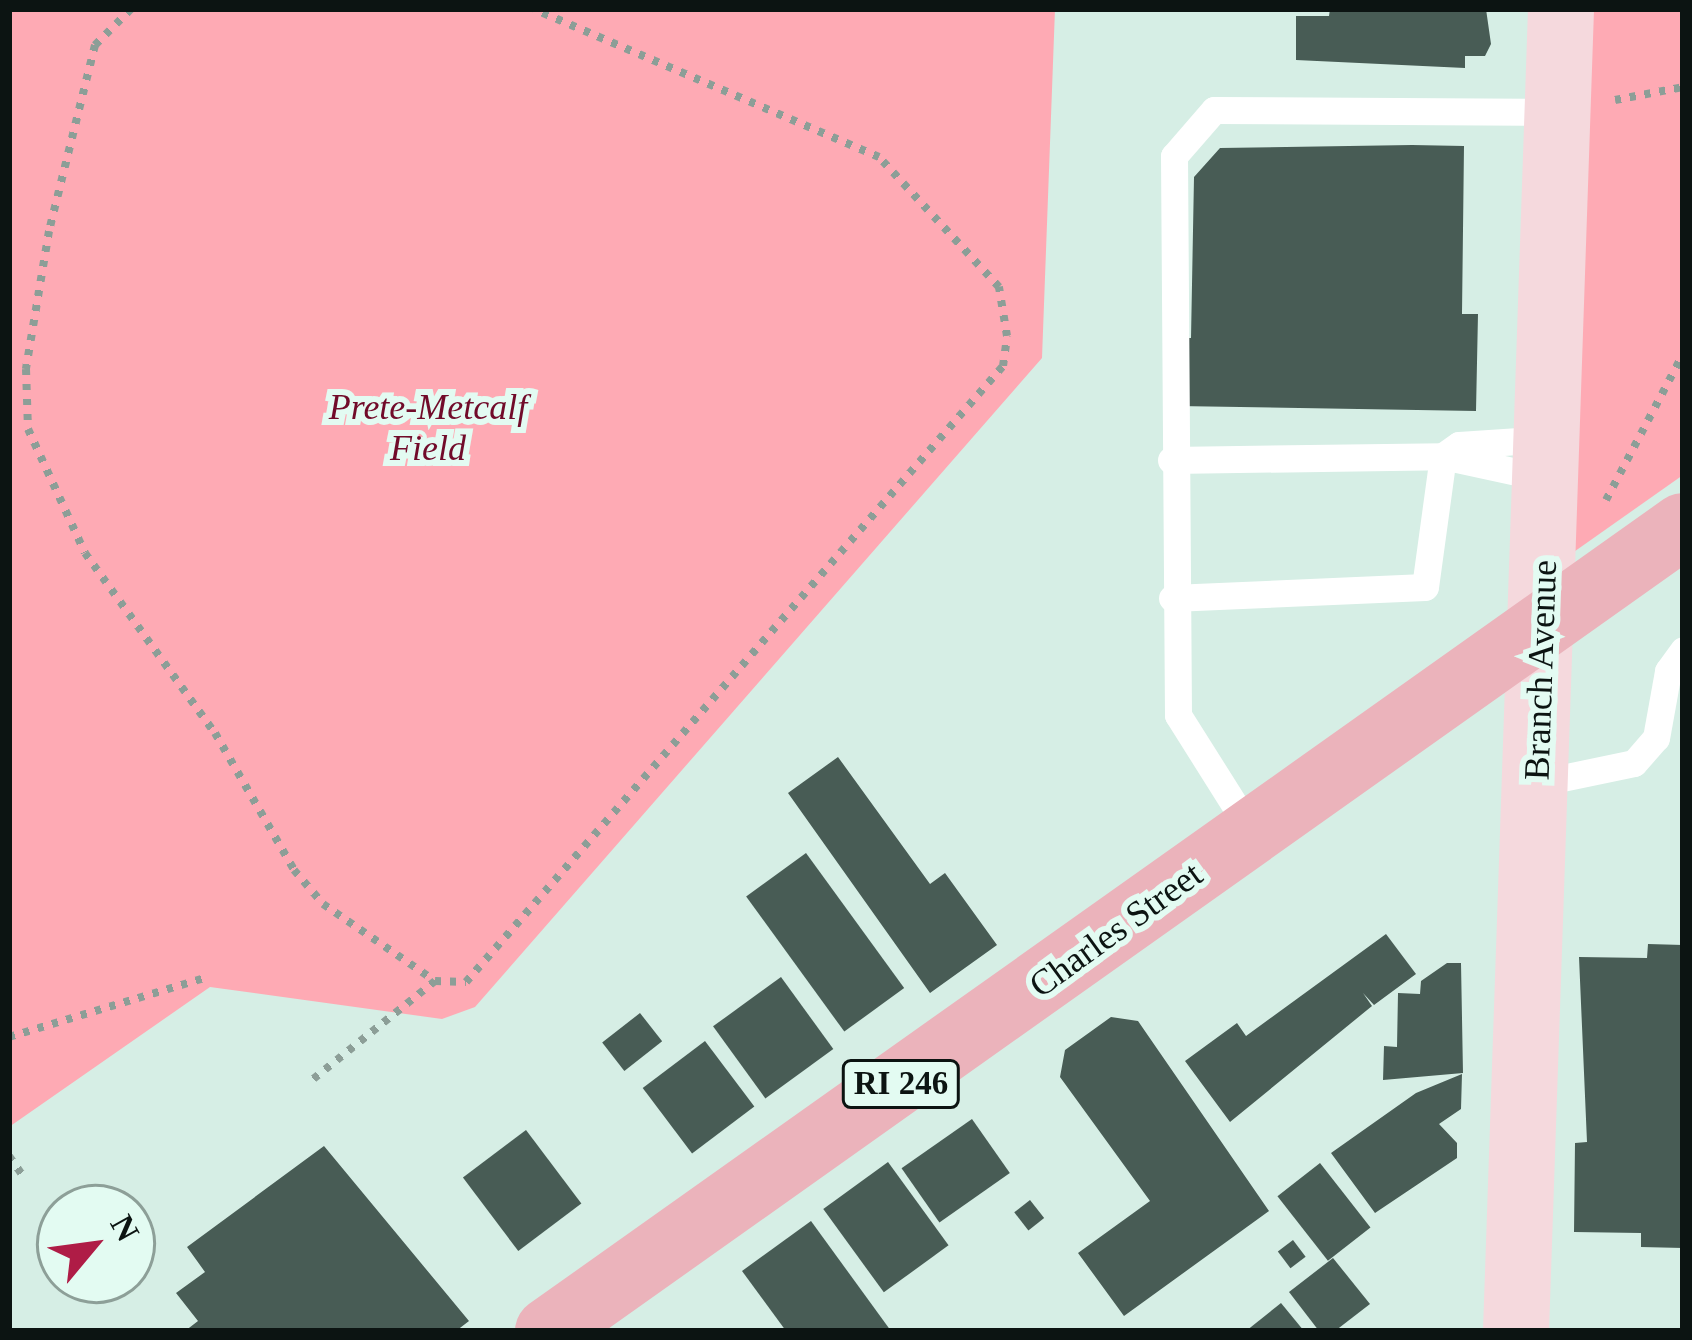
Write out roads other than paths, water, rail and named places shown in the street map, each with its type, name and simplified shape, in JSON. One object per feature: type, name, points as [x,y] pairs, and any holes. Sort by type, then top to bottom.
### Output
[{"type":"main road","name":"Branch Avenue","points":[[1516,1331],[1544,626],[1546,459],[1586,106],[1562,9]]},
{"type":"main road","name":"Charles Street","points":[[548,1331],[1683,526]]},
{"type":"lane","points":[[1251,830],[1178,716],[1171,460],[1174,156],[1214,110],[1586,106]]},
{"type":"lane","points":[[1172,598],[1425,587],[1443,457],[1460,445],[1546,459]]},
{"type":"lane","points":[[1171,460],[1546,459]]},
{"type":"lane","points":[[1538,783],[1634,764],[1656,738],[1668,671],[1683,650]]},
{"type":"park label","name":"Prete-Metcalf Field","points":[[428,428]]}]
